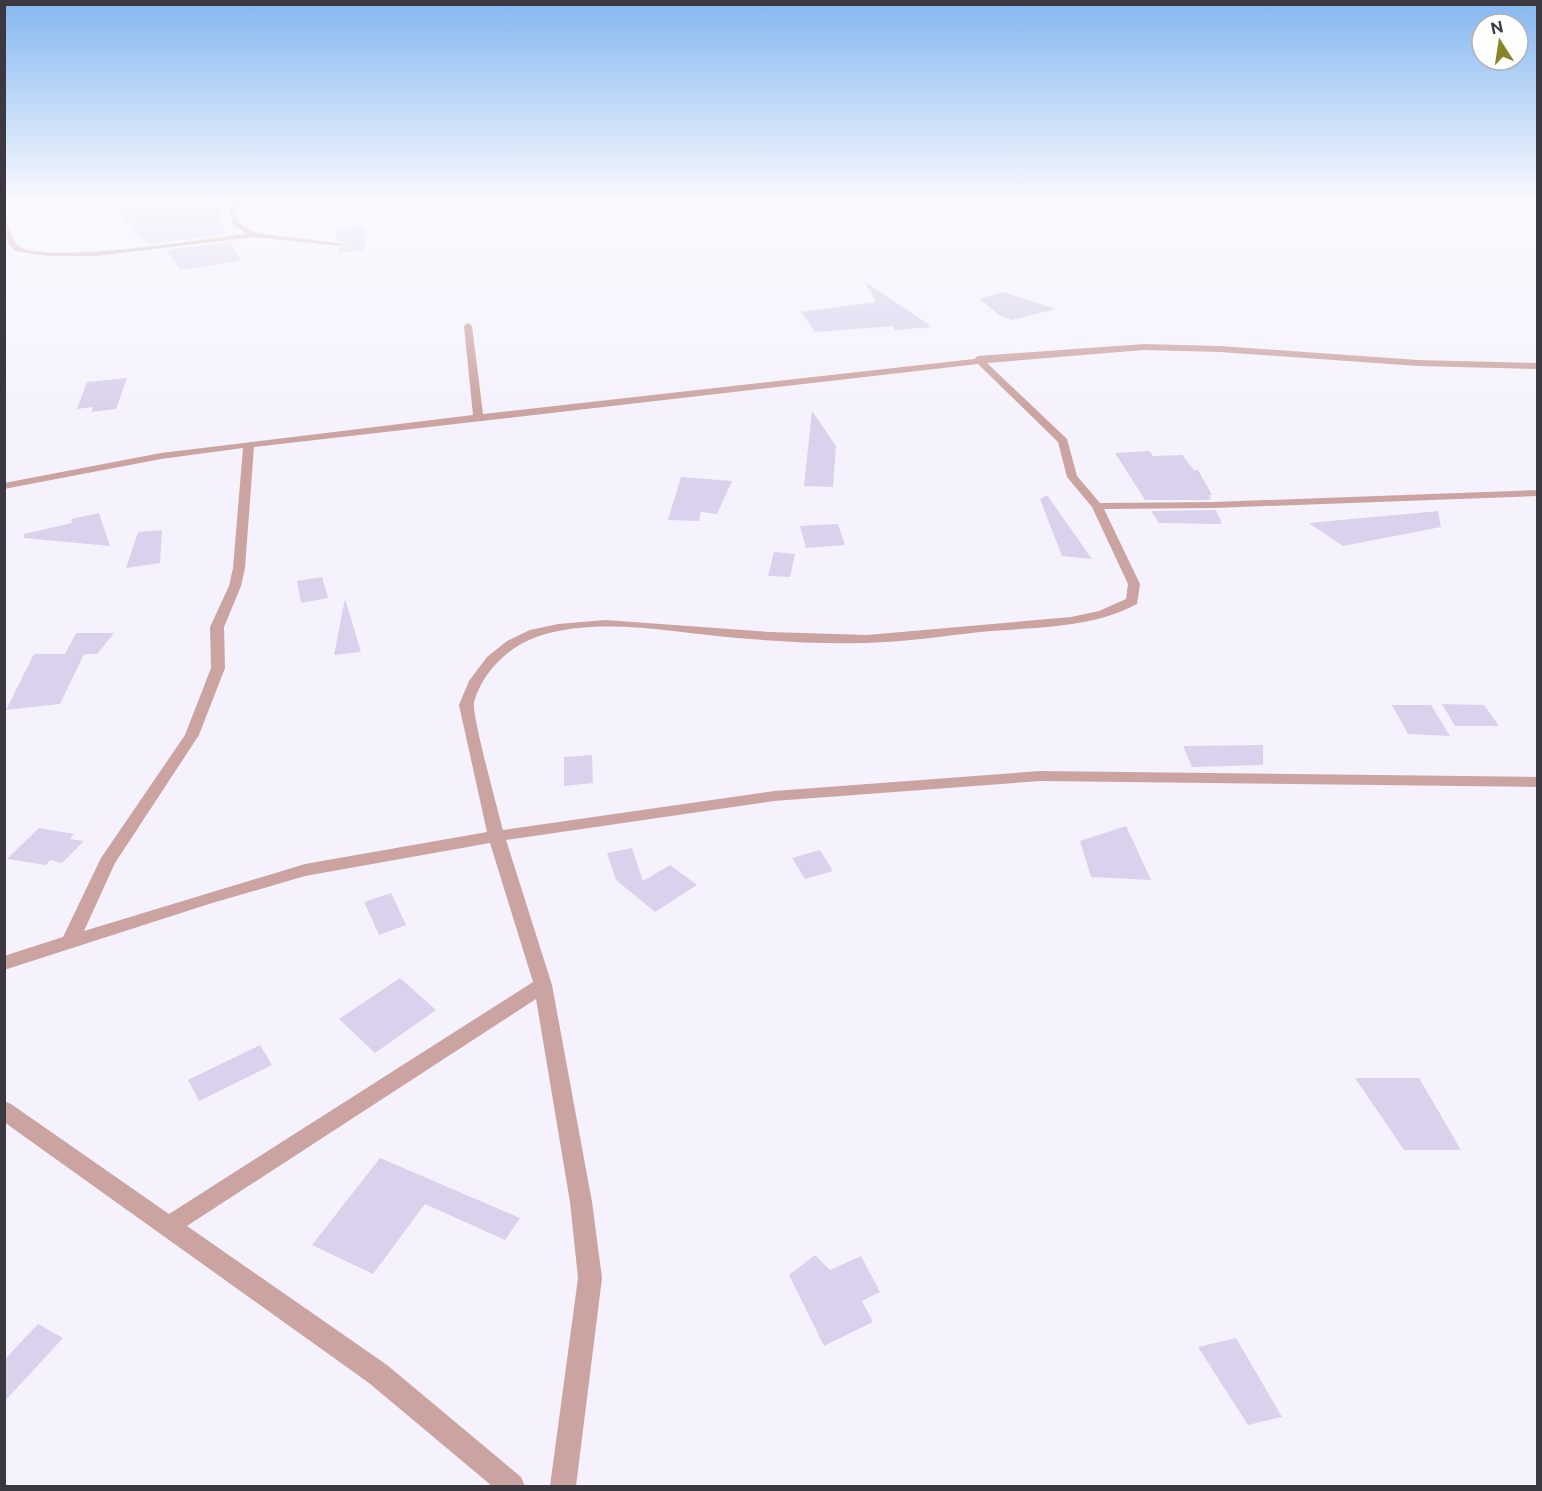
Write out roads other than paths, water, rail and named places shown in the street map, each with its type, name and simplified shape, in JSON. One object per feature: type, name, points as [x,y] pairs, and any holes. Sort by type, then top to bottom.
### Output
[{"type":"street","points":[[468,326],[478,416]]},
{"type":"street","points":[[4,486],[160,456],[249,444],[978,359],[1144,347],[1220,349],[1418,363],[1538,366]]},
{"type":"street","points":[[563,1486],[590,1278],[581,1202],[543,985],[495,836],[466,705],[471,687],[480,673],[502,650],[533,634],[559,628],[630,625],[751,635],[889,639],[1063,621],[1119,610],[1132,601],[1134,584],[1097,506],[1072,477],[1063,441],[978,359]]},
{"type":"street","points":[[1521,366],[1538,375]]},
{"type":"street","points":[[69,943],[107,862],[179,758],[192,735],[210,691],[218,668],[217,627],[239,568],[249,444]]},
{"type":"street","points":[[1097,506],[1214,505],[1538,493]]},
{"type":"street","points":[[4,963],[204,899],[305,870],[495,836],[774,796],[1040,776],[1538,782]]},
{"type":"street","points":[[169,1226],[543,985]]},
{"type":"street","points":[[4,1110],[378,1374],[512,1486]]}]
